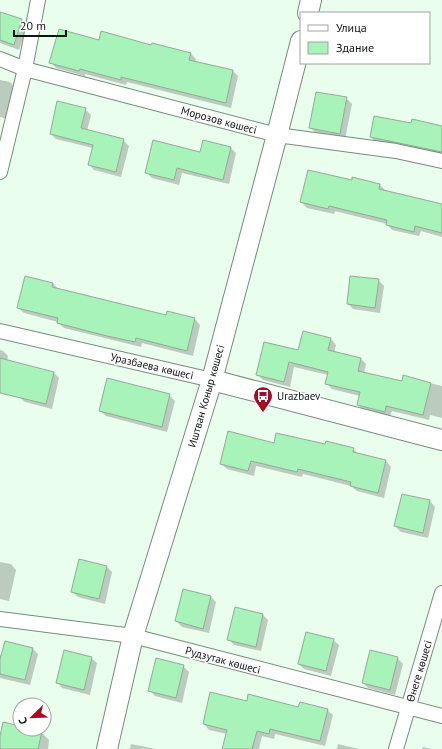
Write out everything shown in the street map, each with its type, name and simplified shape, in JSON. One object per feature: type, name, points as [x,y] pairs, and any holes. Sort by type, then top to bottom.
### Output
[{"type":"street","points":[[0,172],[25,69],[38,0]]},
{"type":"street","points":[[308,12],[312,0]]},
{"type":"street","name":"Иштван Коныр көшесі","points":[[107,749],[133,636],[212,380],[300,45]]},
{"type":"street","name":"Морозов көшесі","points":[[0,59],[25,69],[277,135],[396,151],[442,161]]},
{"type":"street","name":"Уразбаева көшесі","points":[[0,331],[212,380],[442,440]]},
{"type":"street","name":"Өнеге көшесі","points":[[396,749],[442,593]]},
{"type":"street","name":"Рудзутак көшесі","points":[[0,619],[133,636],[442,716]]},
{"type":"building","points":[[0,12],[22,19],[14,45],[0,40]]},
{"type":"building","points":[[59,29],[99,40],[101,31],[151,45],[152,43],[191,53],[189,60],[233,70],[226,103],[121,77],[121,80],[80,69],[79,71],[49,63]]},
{"type":"building","points":[[316,92],[347,97],[340,134],[309,128]]},
{"type":"building","points":[[57,101],[86,108],[81,128],[124,139],[116,172],[88,165],[93,145],[50,134]]},
{"type":"building","points":[[374,116],[411,123],[412,119],[442,126],[442,152],[370,137]]},
{"type":"building","points":[[153,140],[200,152],[203,140],[231,147],[223,180],[177,168],[174,180],[145,173]]},
{"type":"building","points":[[308,170],[352,180],[352,177],[380,184],[379,189],[442,204],[442,233],[415,226],[414,232],[386,225],[387,220],[329,206],[328,209],[300,202]]},
{"type":"building","points":[[25,276],[53,283],[52,287],[166,315],[167,311],[195,318],[187,351],[136,338],[135,342],[107,336],[57,323],[58,318],[17,308]]},
{"type":"building","points":[[350,276],[379,279],[375,308],[347,304]]},
{"type":"building","points":[[303,331],[331,338],[328,350],[361,358],[358,371],[402,381],[403,375],[431,383],[423,415],[386,406],[385,412],[357,405],[360,392],[325,384],[328,372],[289,362],[284,382],[256,375],[264,342],[298,350]]},
{"type":"building","points":[[0,358],[54,372],[46,404],[0,393]]},
{"type":"building","points":[[107,378],[170,394],[162,427],[99,411]]},
{"type":"building","points":[[228,431],[274,443],[276,433],[325,444],[326,441],[354,448],[353,452],[386,460],[378,493],[350,486],[351,482],[298,469],[297,472],[251,461],[248,471],[220,464]]},
{"type":"building","points":[[402,494],[430,500],[423,533],[394,526]]},
{"type":"building","points":[[79,559],[107,566],[99,599],[71,592]]},
{"type":"building","points":[[183,589],[211,596],[203,629],[175,621]]},
{"type":"building","points":[[235,607],[263,614],[256,647],[227,640]]},
{"type":"building","points":[[306,632],[334,639],[326,671],[298,664]]},
{"type":"building","points":[[5,641],[33,648],[25,680],[0,674],[0,659]]},
{"type":"building","points":[[64,650],[92,657],[84,690],[56,683]]},
{"type":"building","points":[[370,650],[398,657],[390,690],[362,683]]},
{"type":"building","points":[[156,658],[184,665],[176,698],[148,691]]},
{"type":"building","points":[[210,692],[247,701],[248,694],[298,707],[300,702],[328,709],[320,741],[270,729],[269,734],[257,731],[252,749],[222,749],[227,730],[203,724]]},
{"type":"building","points":[[3,722],[12,724],[12,737],[41,737],[38,749],[0,749],[0,736]]},
{"type":"place","name":"Urazbaev","points":[[263,413]]}]
